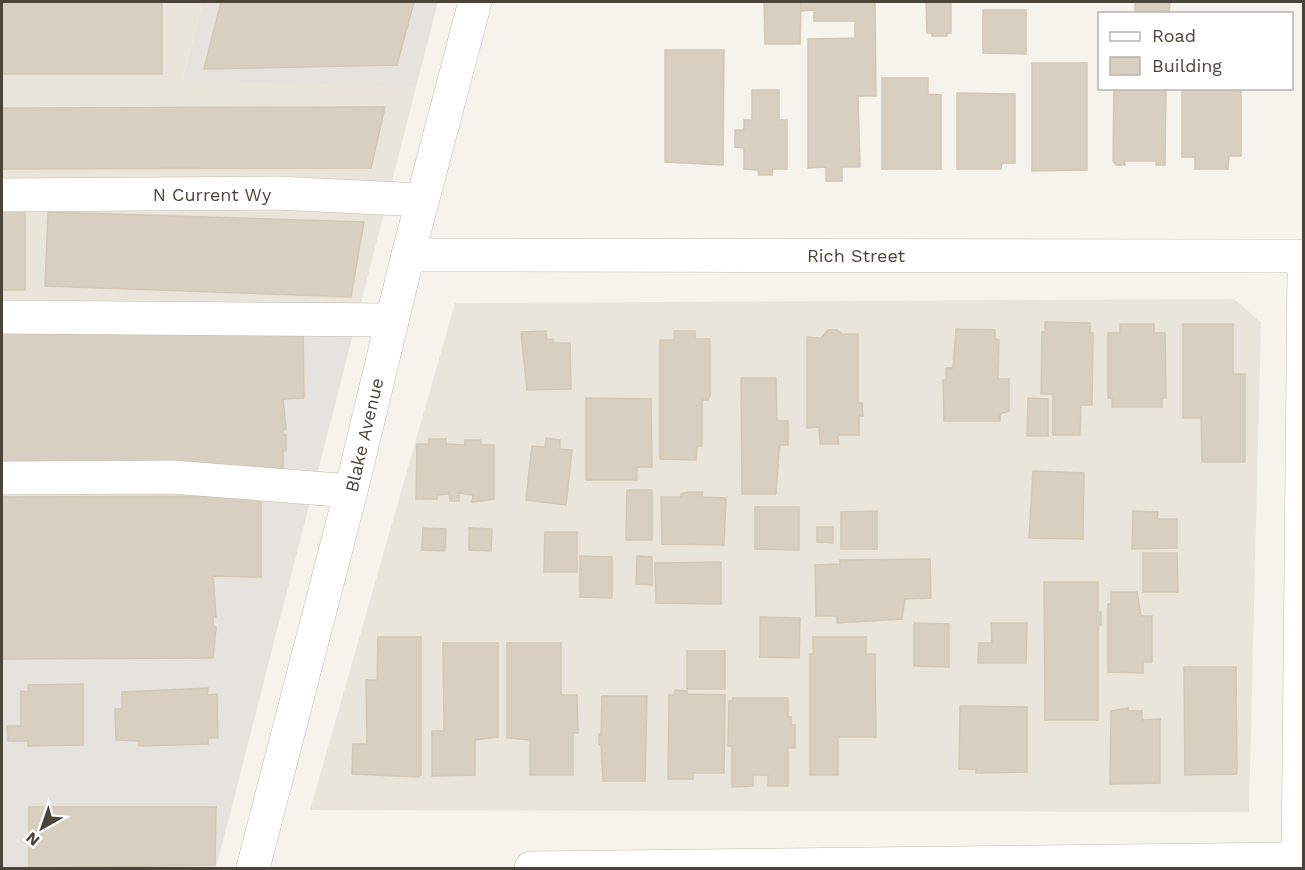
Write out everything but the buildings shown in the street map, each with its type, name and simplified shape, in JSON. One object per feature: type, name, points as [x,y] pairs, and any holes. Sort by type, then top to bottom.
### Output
[{"type":"street","name":"Blake Avenue","points":[[253,868],[351,491],[422,200],[476,2]]},
{"type":"street","name":"N Current Wy","points":[[2,195],[276,194],[422,200]]},
{"type":"street","name":"Rich Street","points":[[408,255],[1304,256]]},
{"type":"street","points":[[531,868],[1298,864],[1304,271]]},
{"type":"street","points":[[2,317],[392,320]]},
{"type":"street","points":[[2,478],[172,477],[351,491]]},
{"type":"shaded area","points":[[2,2],[203,2],[182,80],[416,87],[360,307],[2,306]]},
{"type":"shaded area","points":[[203,2],[438,2],[416,87],[182,81]]},
{"type":"shaded area","points":[[1234,299],[1261,322],[1249,812],[310,810],[455,303]]},
{"type":"shaded area","points":[[2,306],[360,307],[216,868],[2,868]]}]
